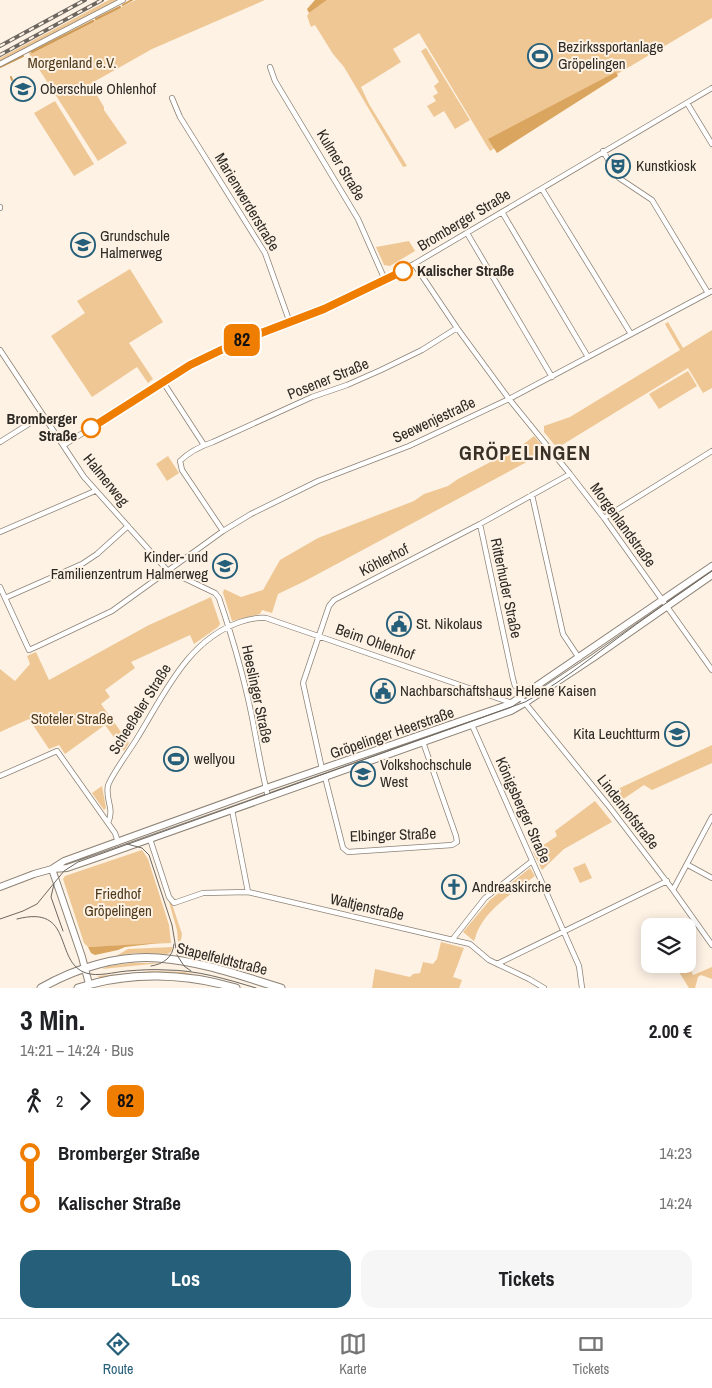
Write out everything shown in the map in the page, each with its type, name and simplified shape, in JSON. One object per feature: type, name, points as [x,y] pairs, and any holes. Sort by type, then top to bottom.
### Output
[{"type":"main road","name":"Gröpelinger Heerstraße","points":[[523,701],[527,693],[712,566]]},
{"type":"main road","name":"Gröpelinger Heerstraße","points":[[0,887],[34,874],[52,869],[67,868],[511,711],[523,701],[628,635],[712,575]]},
{"type":"main road","name":"Gröpelinger Heerstraße","points":[[52,869],[64,861],[266,788],[441,727],[523,701]]},
{"type":"main road","points":[[52,869],[89,984]]},
{"type":"main road","name":"Stapelfeldtstraße","points":[[41,988],[85,969],[126,959],[158,958],[204,966],[281,988]]},
{"type":"main road","name":"Stapelfeldtstraße","points":[[78,988],[89,984],[139,976],[197,979],[236,988]]},
{"type":"street","points":[[0,64],[123,0]]},
{"type":"street","name":"Kulmer Straße","points":[[270,67],[275,81],[358,219],[385,280]]},
{"type":"street","name":"Bromberger Straße","points":[[64,445],[190,365],[238,342],[324,309],[385,280],[712,88]]},
{"type":"street","name":"Marienwerderstraße","points":[[172,98],[180,117],[265,253],[290,323]]},
{"type":"street","points":[[687,102],[712,144]]},
{"type":"street","points":[[603,151],[619,178],[652,200],[710,292]]},
{"type":"street","points":[[542,189],[631,334]]},
{"type":"street","points":[[502,212],[588,357]]},
{"type":"street","points":[[467,233],[552,377]]},
{"type":"street","points":[[414,264],[457,328],[509,399]]},
{"type":"street","name":"Seewenjestraße","points":[[5,598],[29,650],[100,618],[222,531],[251,514],[300,490],[409,446],[509,399],[710,292]]},
{"type":"street","name":"Posener Straße","points":[[222,531],[179,464],[184,457],[204,445],[382,370],[422,350],[457,328]]},
{"type":"street","name":"Halmerweg","points":[[0,350],[95,491],[167,570],[215,593],[219,598]]},
{"type":"street","points":[[163,382],[204,445]]},
{"type":"street","name":"Morgenlandstraße","points":[[509,399],[604,518],[712,670]]},
{"type":"street","points":[[0,442],[43,415]]},
{"type":"street","points":[[604,518],[712,451]]},
{"type":"street","name":"Ritterhuder Straße","points":[[527,693],[515,686],[513,679],[480,524],[570,474]]},
{"type":"street","points":[[0,532],[95,491]]},
{"type":"street","points":[[532,495],[562,634],[580,658]]},
{"type":"street","name":"Köhlerhof","points":[[322,769],[303,683],[329,606],[334,600],[480,524]]},
{"type":"street","points":[[0,587],[5,598],[82,564],[97,554],[128,526]]},
{"type":"street","name":"Heeslinger Straße","points":[[219,598],[236,650],[268,797]]},
{"type":"street","name":"Beim Ohlenhof","points":[[228,626],[259,617],[266,618],[512,703]]},
{"type":"street","name":"Scheeßeler Straße","points":[[108,823],[112,814],[108,785],[187,659],[200,645],[228,626]]},
{"type":"street","name":"Lindenhofstraße","points":[[523,701],[674,890],[712,945]]},
{"type":"street","name":"Königsberger Straße","points":[[472,725],[579,966],[582,988]]},
{"type":"street","name":"Elbinger Straße","points":[[325,777],[343,848],[348,852],[452,845],[457,842],[423,742]]},
{"type":"street","points":[[0,776],[56,751],[115,833],[118,842]]},
{"type":"street","points":[[232,810],[248,892]]},
{"type":"street","points":[[674,890],[712,817]]},
{"type":"street","name":"Waltjenstraße","points":[[150,839],[169,897],[174,903],[203,893],[248,892],[473,946],[497,964],[536,986],[544,988]]},
{"type":"street","points":[[452,940],[485,898],[532,861]]},
{"type":"street","points":[[688,865],[712,878]]},
{"type":"street","points":[[497,964],[667,881]]},
{"type":"green space","points":[[109,0],[118,0],[0,61],[0,58]]},
{"type":"green space","name":"Morgenland e.V.","points":[[136,0],[265,0],[152,49],[90,84],[104,110],[127,143],[98,161],[28,52]]},
{"type":"green space","name":"Bezirkssportanlage Gröpelingen","points":[[327,0],[712,0],[712,18],[490,151],[419,33],[393,49],[401,62],[361,87],[369,104],[407,166],[403,167],[344,67],[333,54],[315,25],[311,27],[307,16]]},
{"type":"green space","points":[[426,48],[470,120],[455,129],[444,111],[434,117],[427,106],[436,101],[433,96],[438,93],[434,86],[439,82],[421,51]]},
{"type":"green space","points":[[27,79],[32,80],[33,86],[28,95],[23,95],[23,82]]},
{"type":"green space","points":[[55,101],[94,164],[74,176],[34,113]]},
{"type":"green space","points":[[409,241],[415,251],[390,266],[384,265],[376,247]]},
{"type":"green space","name":"Bromberger Straße","points":[[130,269],[163,322],[129,343],[153,379],[148,383],[137,367],[92,397],[51,336],[85,313],[77,301]]},
{"type":"green space","points":[[668,322],[683,348],[712,330],[712,388],[703,393],[688,368],[557,448],[544,432],[544,426],[570,417],[680,350],[665,324]]},
{"type":"green space","points":[[688,371],[697,386],[659,409],[649,394]]},
{"type":"green space","points":[[534,436],[547,451],[278,594],[272,613],[262,610],[260,614],[232,621],[223,593],[224,589],[241,597],[263,590],[280,560],[318,538],[448,486],[521,446]]},
{"type":"green space","points":[[168,456],[179,473],[167,481],[156,464]]},
{"type":"green space","name":"Stoteler Straße","points":[[211,597],[220,624],[218,627],[194,644],[190,635],[131,662],[135,668],[105,690],[110,697],[101,704],[129,743],[124,751],[105,725],[65,754],[59,745],[49,749],[29,719],[0,732],[0,669],[15,681],[30,664],[27,656],[36,652],[49,680],[149,625]]},
{"type":"green space","points":[[712,745],[712,763],[652,790],[644,785],[616,804],[607,794]]},
{"type":"green space","points":[[102,786],[106,808],[104,810],[92,793]]},
{"type":"green space","points":[[595,801],[612,822],[564,849],[542,870],[533,852],[557,836],[555,831]]},
{"type":"green space","name":"Friedhof Gröpelingen","points":[[142,850],[148,859],[169,925],[171,943],[88,947],[84,943],[63,879],[65,876]]},
{"type":"green space","points":[[585,863],[592,878],[580,883],[573,868]]},
{"type":"green space","points":[[530,868],[535,876],[495,907],[482,922],[474,941],[463,932],[490,900]]},
{"type":"green space","points":[[169,902],[172,904],[182,934],[181,940],[178,942],[177,930]]},
{"type":"green space","points":[[441,942],[464,948],[453,977],[462,980],[459,988],[372,988],[375,969],[410,977],[413,974],[420,973],[423,962],[433,964],[437,959]]},
{"type":"green space","points":[[173,947],[171,952],[167,954],[135,953],[116,956],[128,949]]},
{"type":"green space","points":[[133,963],[161,963],[102,969],[108,966]]},
{"type":"green space","points":[[712,967],[712,979],[701,975],[698,977],[695,988],[689,988],[680,973],[692,973],[693,975]]},
{"type":"green space","points":[[152,971],[184,972],[212,978],[157,973],[102,978],[97,976]]},
{"type":"shaded area","points":[[315,0],[327,0],[309,13],[307,9]]},
{"type":"shaded area","points":[[616,72],[618,76],[497,153],[488,139]]},
{"type":"shaded area","points":[[159,943],[125,947],[95,955],[91,953],[88,947]]},
{"type":"waterway","points":[[123,5],[132,0]]},
{"type":"waterway","points":[[96,19],[120,7]]},
{"type":"waterway","points":[[32,52],[93,21]]},
{"type":"waterway","points":[[0,67],[23,56]]},
{"type":"tram line","points":[[0,919],[37,904],[64,871],[78,862],[525,702],[569,674],[712,571]]},
{"type":"tram line","points":[[127,844],[142,848],[149,855],[172,925],[177,955],[184,966],[191,971]]},
{"type":"tram line","points":[[54,884],[51,897],[63,931]]},
{"type":"tram line","points":[[17,919],[35,917],[48,920],[56,927],[61,936],[69,958],[76,967],[86,973],[178,970],[234,981],[256,988]]},
{"type":"tram line","points":[[151,966],[160,964],[167,959],[172,953],[174,944]]},
{"type":"railway","points":[[0,46],[85,0]]},
{"type":"railway","points":[[0,55],[102,0]]},
{"type":"bus line","name":"82","points":[[91,428],[190,365],[240,341],[324,309],[403,271]]},
{"type":"place","name":"Bezirkssportanlage Gröpelingen","points":[[540,56]]},
{"type":"place","name":"Oberschule Ohlenhof","points":[[23,89]]},
{"type":"place","name":"Kunstkiosk","points":[[618,166]]},
{"type":"place","name":"Grundschule Halmerweg","points":[[83,245]]},
{"type":"place","name":"Kalischer Straße","points":[[403,271]]},
{"type":"place","name":"Bromberger Straße","points":[[91,428]]},
{"type":"place","name":"Kinder- und Familienzentrum Halmerweg","points":[[225,566]]},
{"type":"place","name":"St. Nikolaus","points":[[399,624]]},
{"type":"place","name":"Nachbarschaftshaus Helene Kaisen","points":[[383,691]]},
{"type":"place","name":"Kita Leuchtturm","points":[[677,734]]},
{"type":"place","name":"wellyou","points":[[176,759]]},
{"type":"place","name":"Volkshochschule West","points":[[363,774]]},
{"type":"place","name":"Andreaskirche","points":[[454,887]]},
{"type":"district","name":"GRÖPELINGEN","points":[[525,453]]}]
